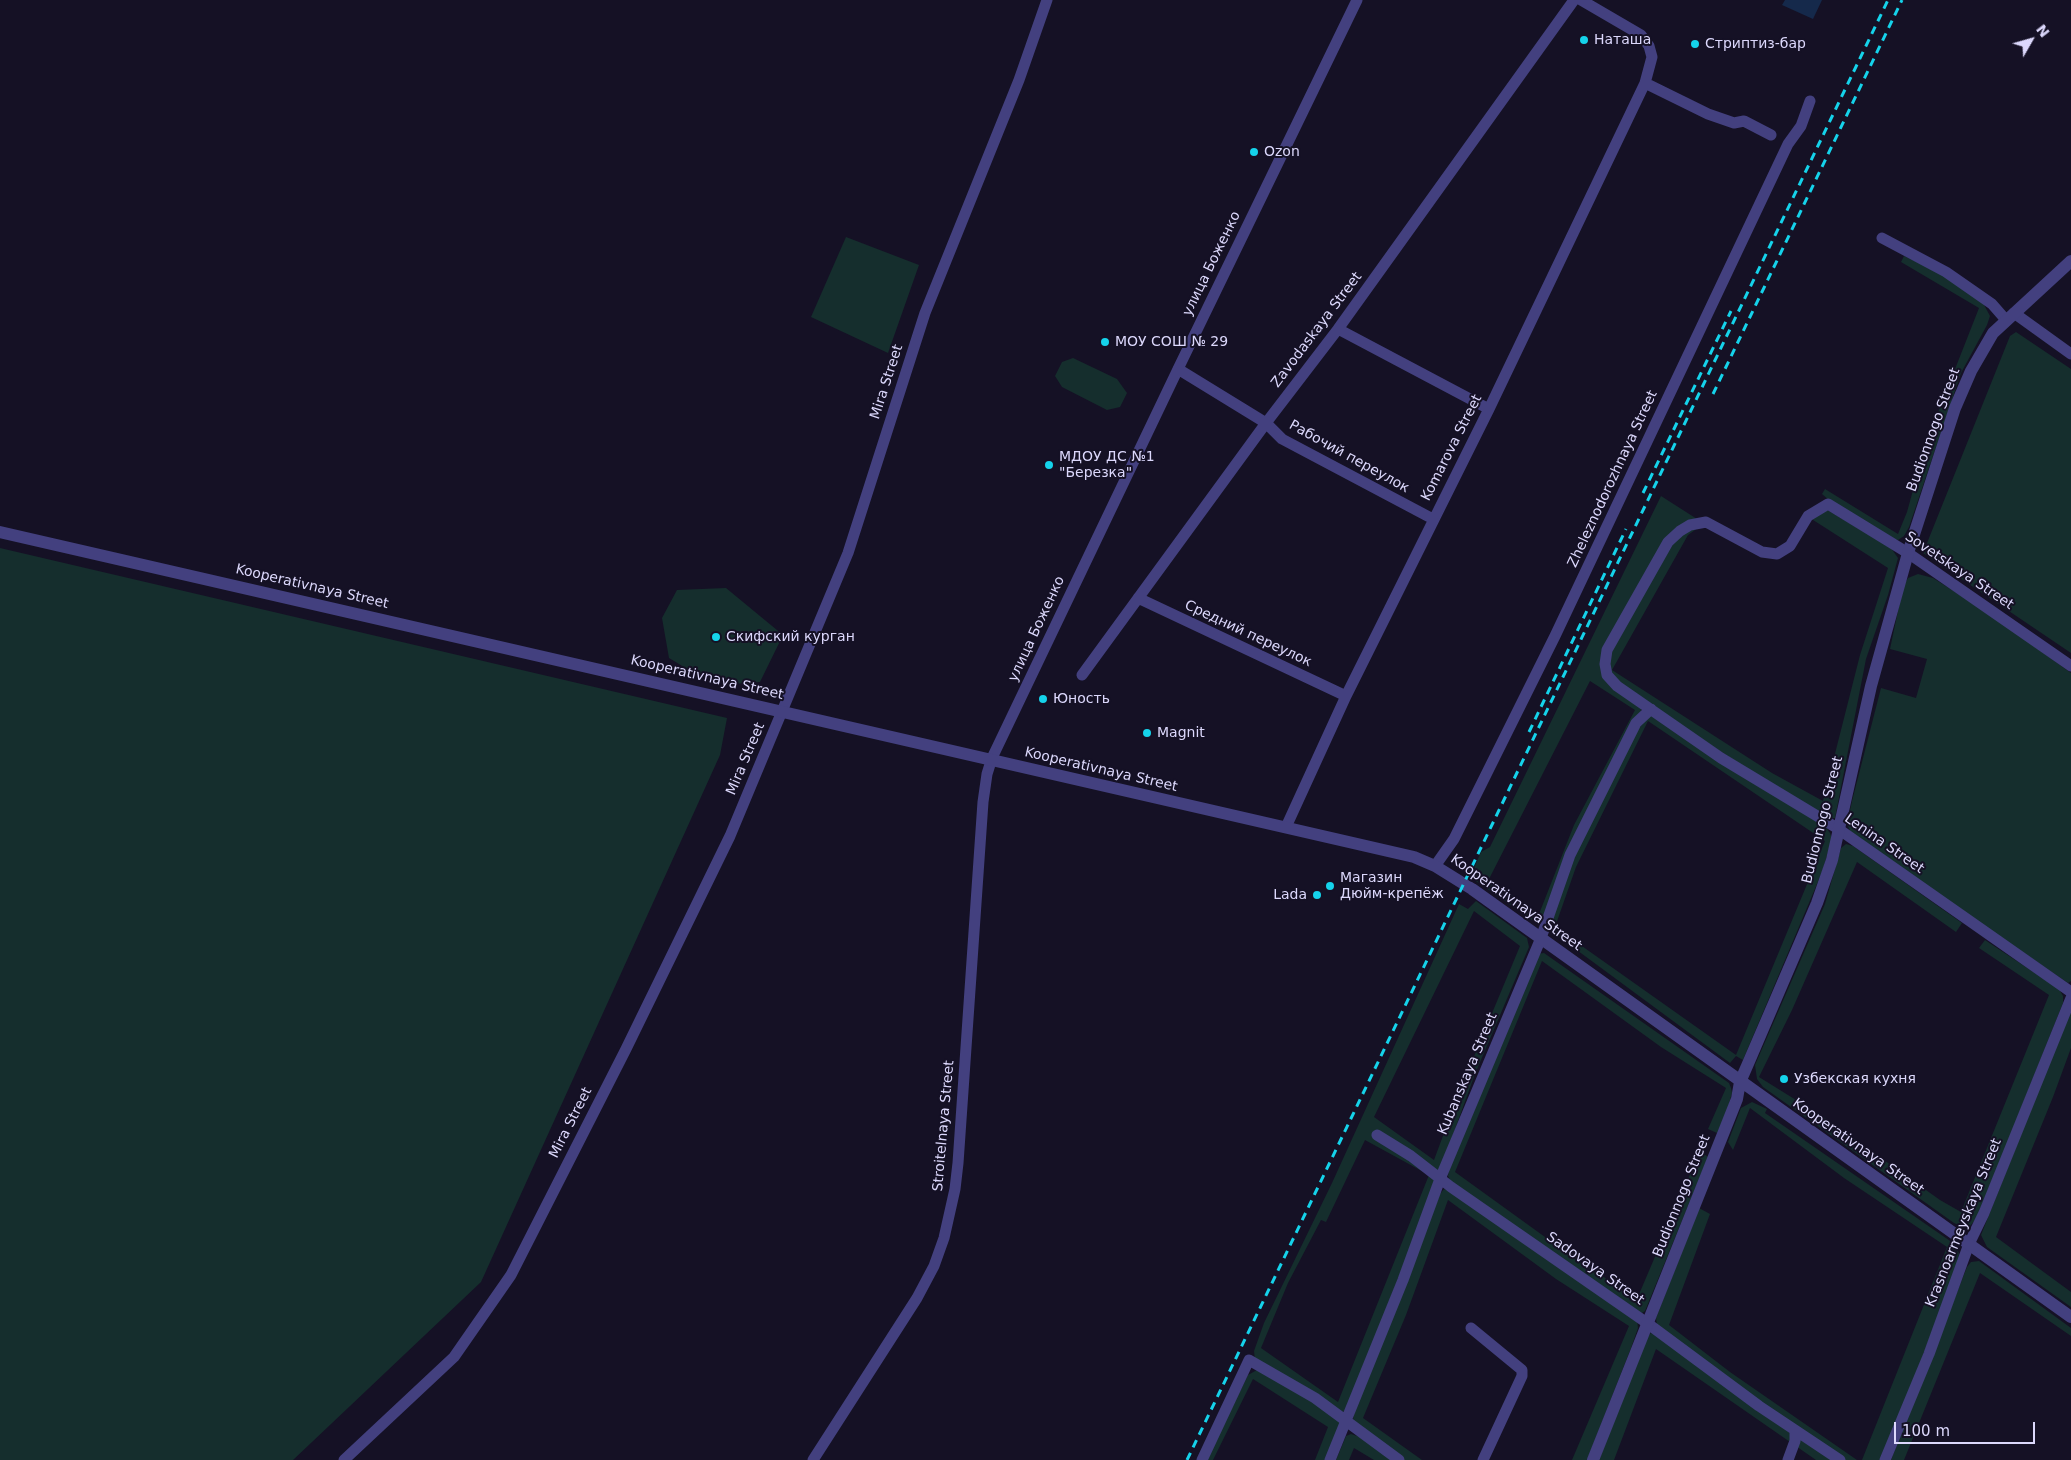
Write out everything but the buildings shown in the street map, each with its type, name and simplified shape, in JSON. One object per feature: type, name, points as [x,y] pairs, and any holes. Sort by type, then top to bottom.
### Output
[{"type":"street","name":"Mira Street","points":[[344,1460],[454,1357],[511,1276],[626,1049],[730,836],[848,553],[925,313],[1019,80],[1047,0]]},
{"type":"street","name":"улица Боженко","points":[[992,758],[1357,0]]},
{"type":"street","name":"Zavodaskaya Street","points":[[1082,675],[1266,423],[1338,329],[1574,0]]},
{"type":"street","name":"Komarova Street","points":[[1286,827],[1346,696],[1489,409],[1645,83],[1652,57],[1641,35],[1581,0]]},
{"type":"street","points":[[1645,83],[1708,114],[1734,123],[1744,121],[1771,135]]},
{"type":"street","name":"Zheleznodorozhnaya Street","points":[[1435,866],[1454,839],[1554,636],[1788,144],[1802,126],[1810,101]]},
{"type":"street","points":[[1882,238],[1946,272],[2010,317],[2071,354]]},
{"type":"street","name":"Budionnogo Street","points":[[1593,1460],[1646,1323],[1737,1100],[1740,1082],[1817,903],[1832,860],[1837,828],[1871,686],[1908,553],[1955,408],[1970,371],[1993,333],[2071,261]]},
{"type":"street","points":[[1338,329],[1489,409]]},
{"type":"street","name":"Рабочий переулок","points":[[1178,369],[1266,423],[1282,439],[1433,519]]},
{"type":"street","name":"Sovetskaya Street","points":[[1651,709],[1617,686],[1607,675],[1605,664],[1607,650],[1668,542],[1690,525],[1706,522],[1762,552],[1777,554],[1790,546],[1808,516],[1828,504],[1908,553],[2071,666]]},
{"type":"street","name":"Kooperativnaya Street","points":[[0,532],[992,758],[1414,857],[1435,866],[1472,889],[2071,1317]]},
{"type":"street","name":"Средний переулок","points":[[1138,598],[1346,696]]},
{"type":"street","name":"Lenina Street","points":[[1651,709],[1721,758],[1837,828],[2071,992]]},
{"type":"street","name":"Kubanskaya Street","points":[[1330,1460],[1440,1179],[1541,938],[1570,856],[1636,724],[1651,709]]},
{"type":"street","name":"Stroitelnaya Street","points":[[813,1460],[917,1298],[934,1266],[944,1238],[955,1189],[958,1163],[983,802],[987,774],[992,758]]},
{"type":"street","name":"Krasnoarmeyskaya Street","points":[[1885,1460],[1928,1354],[1969,1244],[1984,1213],[2071,998]]},
{"type":"street","name":"Sadovaya Street","points":[[1378,1135],[1412,1156],[1440,1179],[1840,1460]]},
{"type":"street","points":[[1471,1328],[1522,1370],[1522,1376],[1483,1460]]},
{"type":"street","points":[[1202,1460],[1249,1360],[1315,1398],[1399,1460]]},
{"type":"street","points":[[1788,1460],[1794,1442],[1795,1430]]},
{"type":"green space","points":[[846,237],[919,265],[888,353],[811,317]]},
{"type":"green space","points":[[1904,256],[1942,274],[1982,301],[1990,316],[1961,373],[1909,527],[1904,536],[1898,540],[1890,538],[1838,508],[1822,494],[1825,489],[1898,534],[1907,512],[1926,443],[1979,308],[1901,262]]},
{"type":"green space","points":[[2016,332],[2071,369],[2071,653],[1923,553],[2010,336]]},
{"type":"green space","points":[[1073,358],[1117,379],[1127,393],[1120,407],[1107,410],[1062,387],[1055,376],[1062,362]]},
{"type":"green space","points":[[1661,496],[1697,519],[1669,537],[1601,668],[1641,708],[1641,712],[1539,925],[1470,877],[1481,852],[1490,847]],"holes":[[[1590,681],[1635,710],[1574,825],[1539,914],[1489,879]]]},
{"type":"green space","points":[[1824,508],[1891,548],[1898,558],[1888,595],[1866,659],[1835,818],[1828,819],[1790,797],[1624,688],[1608,669],[1613,645],[1673,541],[1688,529],[1702,525],[1688,535],[1612,670],[1772,773],[1823,801],[1860,655],[1888,568],[1810,518]]},
{"type":"green space","points":[[0,548],[727,718],[720,755],[481,1282],[293,1460],[0,1460]]},
{"type":"green space","points":[[1918,574],[1933,578],[1987,612],[2071,673],[2071,981],[2068,983],[1852,836],[1847,824],[1881,688],[1916,698],[1927,659],[1890,649],[1903,587],[1908,578]]},
{"type":"green space","points":[[726,588],[783,635],[760,682],[732,684],[699,676],[669,658],[662,618],[677,590]]},
{"type":"green space","points":[[1648,716],[1656,716],[1825,826],[1830,833],[1832,839],[1822,872],[1743,1060],[1736,1056],[1730,1063],[1551,931],[1551,922],[1566,872],[1627,745]],"holes":[[[1648,721],[1825,841],[1736,1055],[1555,927],[1576,867]]]},
{"type":"green space","points":[[1846,844],[1853,846],[1962,923],[1956,932],[1857,862],[1792,1010],[1759,1077],[1825,1118],[1940,1200],[1961,1212],[2049,995],[1979,948],[1985,940],[2059,989],[2063,996],[2063,1003],[2002,1156],[1976,1219],[1970,1226],[1963,1227],[1954,1223],[1763,1087],[1757,1079],[1755,1065],[1825,904],[1841,848]]},
{"type":"green space","points":[[1476,901],[1527,938],[1529,947],[1475,1074],[1437,1179],[1347,1409],[1342,1413],[1255,1360],[1254,1351],[1264,1323],[1332,1183],[1459,904],[1468,909]],"holes":[[[1474,911],[1520,946],[1460,1090],[1434,1160],[1374,1117]],[[1365,1140],[1429,1175],[1338,1402],[1261,1348],[1288,1283],[1321,1220],[1326,1222]]]},
{"type":"green space","points":[[1544,953],[1729,1083],[1731,1088],[1732,1093],[1727,1111],[1717,1133],[1708,1129],[1726,1088],[1661,1047],[1542,961],[1455,1172],[1563,1250],[1637,1299],[1700,1151],[1708,1157],[1645,1311],[1642,1313],[1634,1310],[1451,1182],[1448,1176],[1449,1168],[1537,954]]},
{"type":"green space","points":[[2071,1009],[2071,1048],[1996,1237],[2071,1292],[2071,1307],[1987,1247],[1981,1235]]},
{"type":"green space","points":[[1752,1102],[1767,1109],[1765,1113],[1956,1245],[1959,1254],[1957,1266],[1881,1460],[1862,1460],[1947,1247],[1844,1178],[1750,1108],[1733,1150],[1728,1142],[1741,1108]]},
{"type":"green space","points":[[1444,1189],[1637,1319],[1638,1328],[1631,1348],[1587,1460],[1572,1460],[1629,1326],[1556,1279],[1448,1200],[1406,1315],[1363,1418],[1422,1460],[1404,1460],[1355,1425],[1353,1419],[1355,1410],[1440,1194]]},
{"type":"green space","points":[[1699,1208],[1710,1214],[1669,1325],[1730,1372],[1857,1460],[1844,1460],[1724,1377],[1657,1325],[1656,1318]]},
{"type":"green space","points":[[1979,1261],[2071,1328],[2071,1336],[1980,1273],[1904,1460],[1891,1460],[1967,1267],[1971,1262]]},
{"type":"green space","points":[[1651,1333],[1659,1336],[1834,1460],[1816,1460],[1656,1349],[1614,1460],[1599,1460],[1646,1337]]},
{"type":"green space","points":[[1257,1370],[1316,1403],[1341,1423],[1326,1460],[1315,1460],[1328,1427],[1253,1379],[1213,1460],[1206,1460],[1248,1375]]},
{"type":"green space","points":[[1351,1434],[1360,1437],[1392,1460],[1374,1460],[1354,1448],[1349,1460],[1336,1460],[1346,1436]]},
{"type":"water","points":[[1785,0],[1822,0],[1813,19],[1782,5]]},
{"type":"railway","points":[[1187,1460],[1888,0]]},
{"type":"railway","points":[[1713,394],[1902,0]]},
{"type":"railway","points":[[1643,493],[1731,311]]},
{"type":"railway","points":[[1529,732],[1626,529]]},
{"type":"place","name":"Наташа","points":[[1584,40]]},
{"type":"place","name":"Стриптиз-бар","points":[[1695,44]]},
{"type":"place","name":"Ozon","points":[[1254,152]]},
{"type":"place","name":"МОУ СОШ № 29","points":[[1105,342]]},
{"type":"place","name":"МДОУ ДС №1 \"Березка\"","points":[[1049,465]]},
{"type":"place","name":"Скифский курган","points":[[716,637]]},
{"type":"place","name":"Юность","points":[[1043,699]]},
{"type":"place","name":"Magnit","points":[[1147,733]]},
{"type":"place","name":"Магазин Дюйм-крепёж","points":[[1330,886]]},
{"type":"place","name":"Lada","points":[[1317,895]]},
{"type":"place","name":"Узбекская кухня","points":[[1784,1079]]}]
